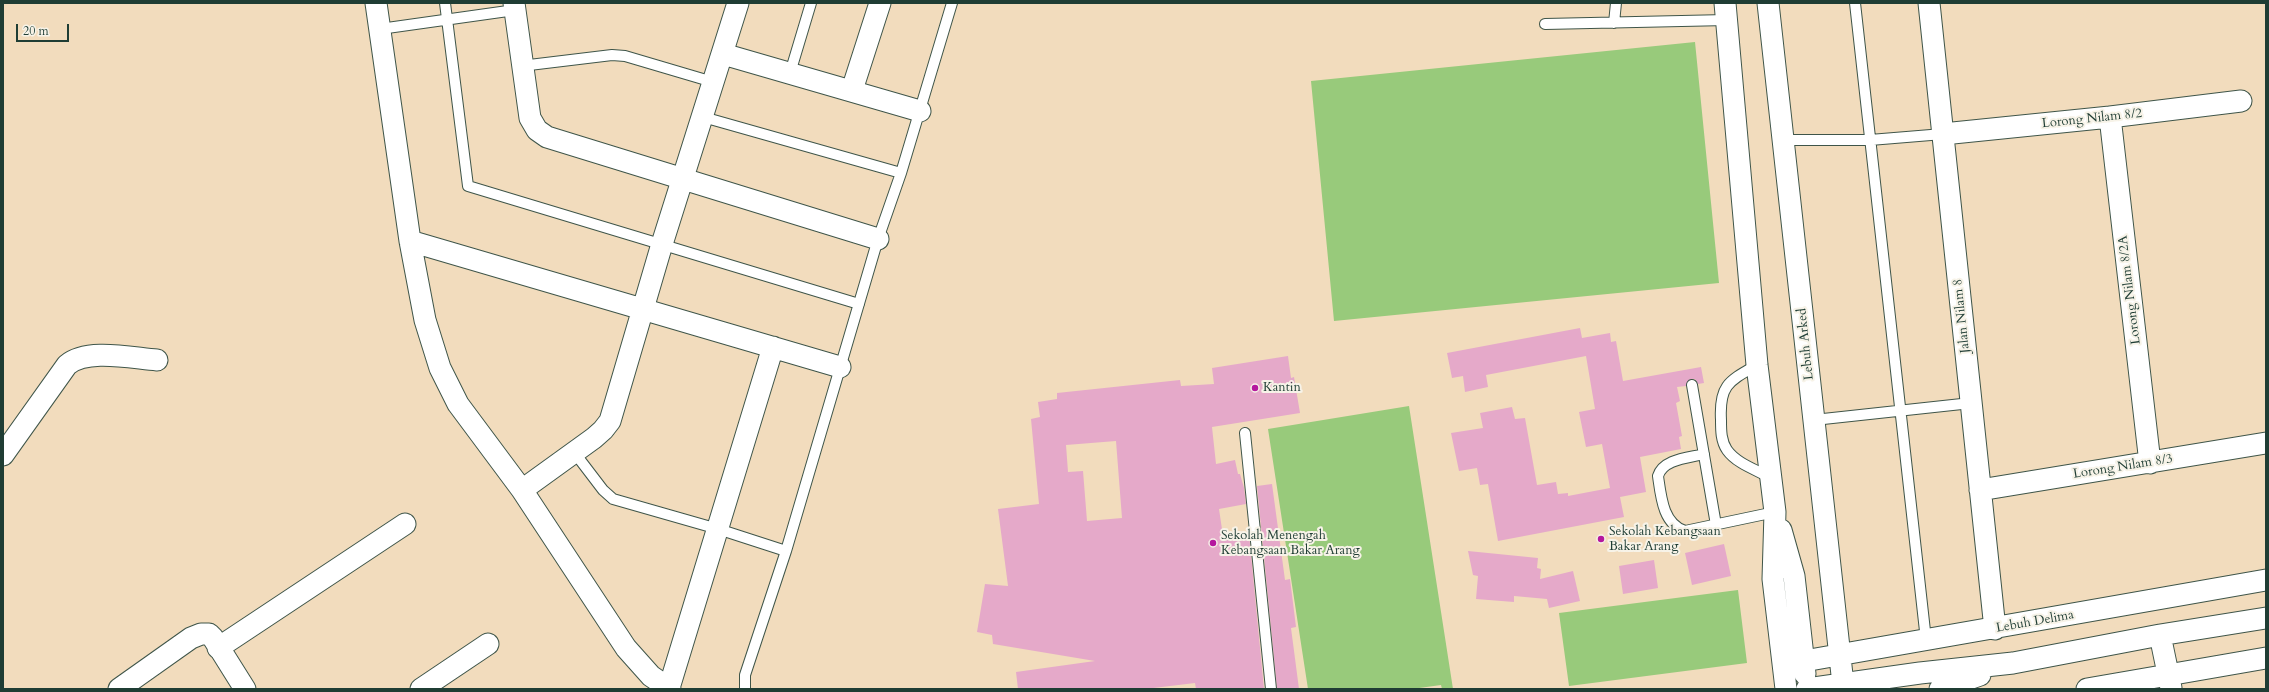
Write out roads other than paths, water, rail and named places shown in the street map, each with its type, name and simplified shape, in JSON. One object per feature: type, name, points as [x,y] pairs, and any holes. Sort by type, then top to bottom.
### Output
[{"type":"street","points":[[376,3],[410,241],[425,320],[440,368],[458,404],[522,490],[626,648],[651,676],[670,688],[773,347]]},
{"type":"street","points":[[522,490],[603,430],[610,421],[662,244],[738,3]]},
{"type":"street","points":[[852,90],[880,3]]},
{"type":"street","name":"Lebuh Arked","points":[[1768,3],[1843,684]]},
{"type":"street","name":"Jalan Nilam 8","points":[[1929,3],[1995,629]]},
{"type":"street","points":[[514,7],[521,66],[530,118],[537,130],[547,137],[878,239]]},
{"type":"street","points":[[1726,11],[1758,365],[1775,512],[1773,579],[1786,689]]},
{"type":"street","points":[[723,54],[852,90],[920,111]]},
{"type":"street","name":"Lorong Nilam 8/2","points":[[1943,134],[2110,118],[2241,101]]},
{"type":"street","name":"Lorong Nilam 8/2A","points":[[2110,118],[2150,463]]},
{"type":"street","points":[[410,241],[840,367]]},
{"type":"street","points":[[3,455],[67,365],[75,358],[88,355],[157,360]]},
{"type":"street","name":"Lorong Nilam 8/3","points":[[1980,490],[2266,443]]},
{"type":"street","points":[[1775,512],[1794,576],[1807,689],[2013,663],[2160,635],[2266,618]]},
{"type":"street","points":[[218,648],[405,524]]},
{"type":"street","name":"Lebuh Delima","points":[[1804,661],[1995,629],[2266,580]]},
{"type":"street","points":[[119,689],[191,638],[201,634],[209,634],[245,689]]},
{"type":"street","points":[[2160,635],[2170,682]]},
{"type":"street","points":[[421,689],[488,644]]},
{"type":"street","points":[[2088,689],[2170,682],[2266,658]]},
{"type":"street","points":[[1940,689],[2013,663]]},
{"type":"lane","points":[[445,3],[468,186],[859,304]]},
{"type":"lane","points":[[790,73],[811,3]]},
{"type":"lane","points":[[745,689],[745,675],[786,551],[878,239],[901,173],[952,3]]},
{"type":"lane","points":[[1614,23],[1616,3]]},
{"type":"lane","points":[[1855,3],[1926,640]]},
{"type":"lane","points":[[380,29],[514,7]]},
{"type":"lane","points":[[1545,24],[1614,23],[1726,11]]},
{"type":"lane","points":[[521,66],[612,55],[625,56],[713,82]]},
{"type":"lane","points":[[703,117],[901,173]]},
{"type":"lane","points":[[1784,140],[1870,140],[1943,134]]},
{"type":"lane","points":[[1758,365],[1733,378],[1724,389],[1720,401],[1721,437],[1728,450],[1738,460],[1771,478]]},
{"type":"lane","points":[[1692,385],[1716,525]]},
{"type":"lane","points":[[1814,420],[1971,403]]},
{"type":"lane","points":[[1245,433],[1271,689]]},
{"type":"lane","points":[[574,452],[603,490],[613,499],[718,529],[786,551]]},
{"type":"lane","points":[[1704,454],[1670,463],[1660,470],[1658,476],[1667,518],[1676,528],[1685,531],[1775,512]]},
{"type":"place","name":"Kantin","points":[[1255,388]]},
{"type":"place","name":"Sekolah Kebangsaan Bakar Arang","points":[[1601,539]]},
{"type":"place","name":"Sekolah Menengah Kebangsaan Bakar Arang","points":[[1213,543]]}]
